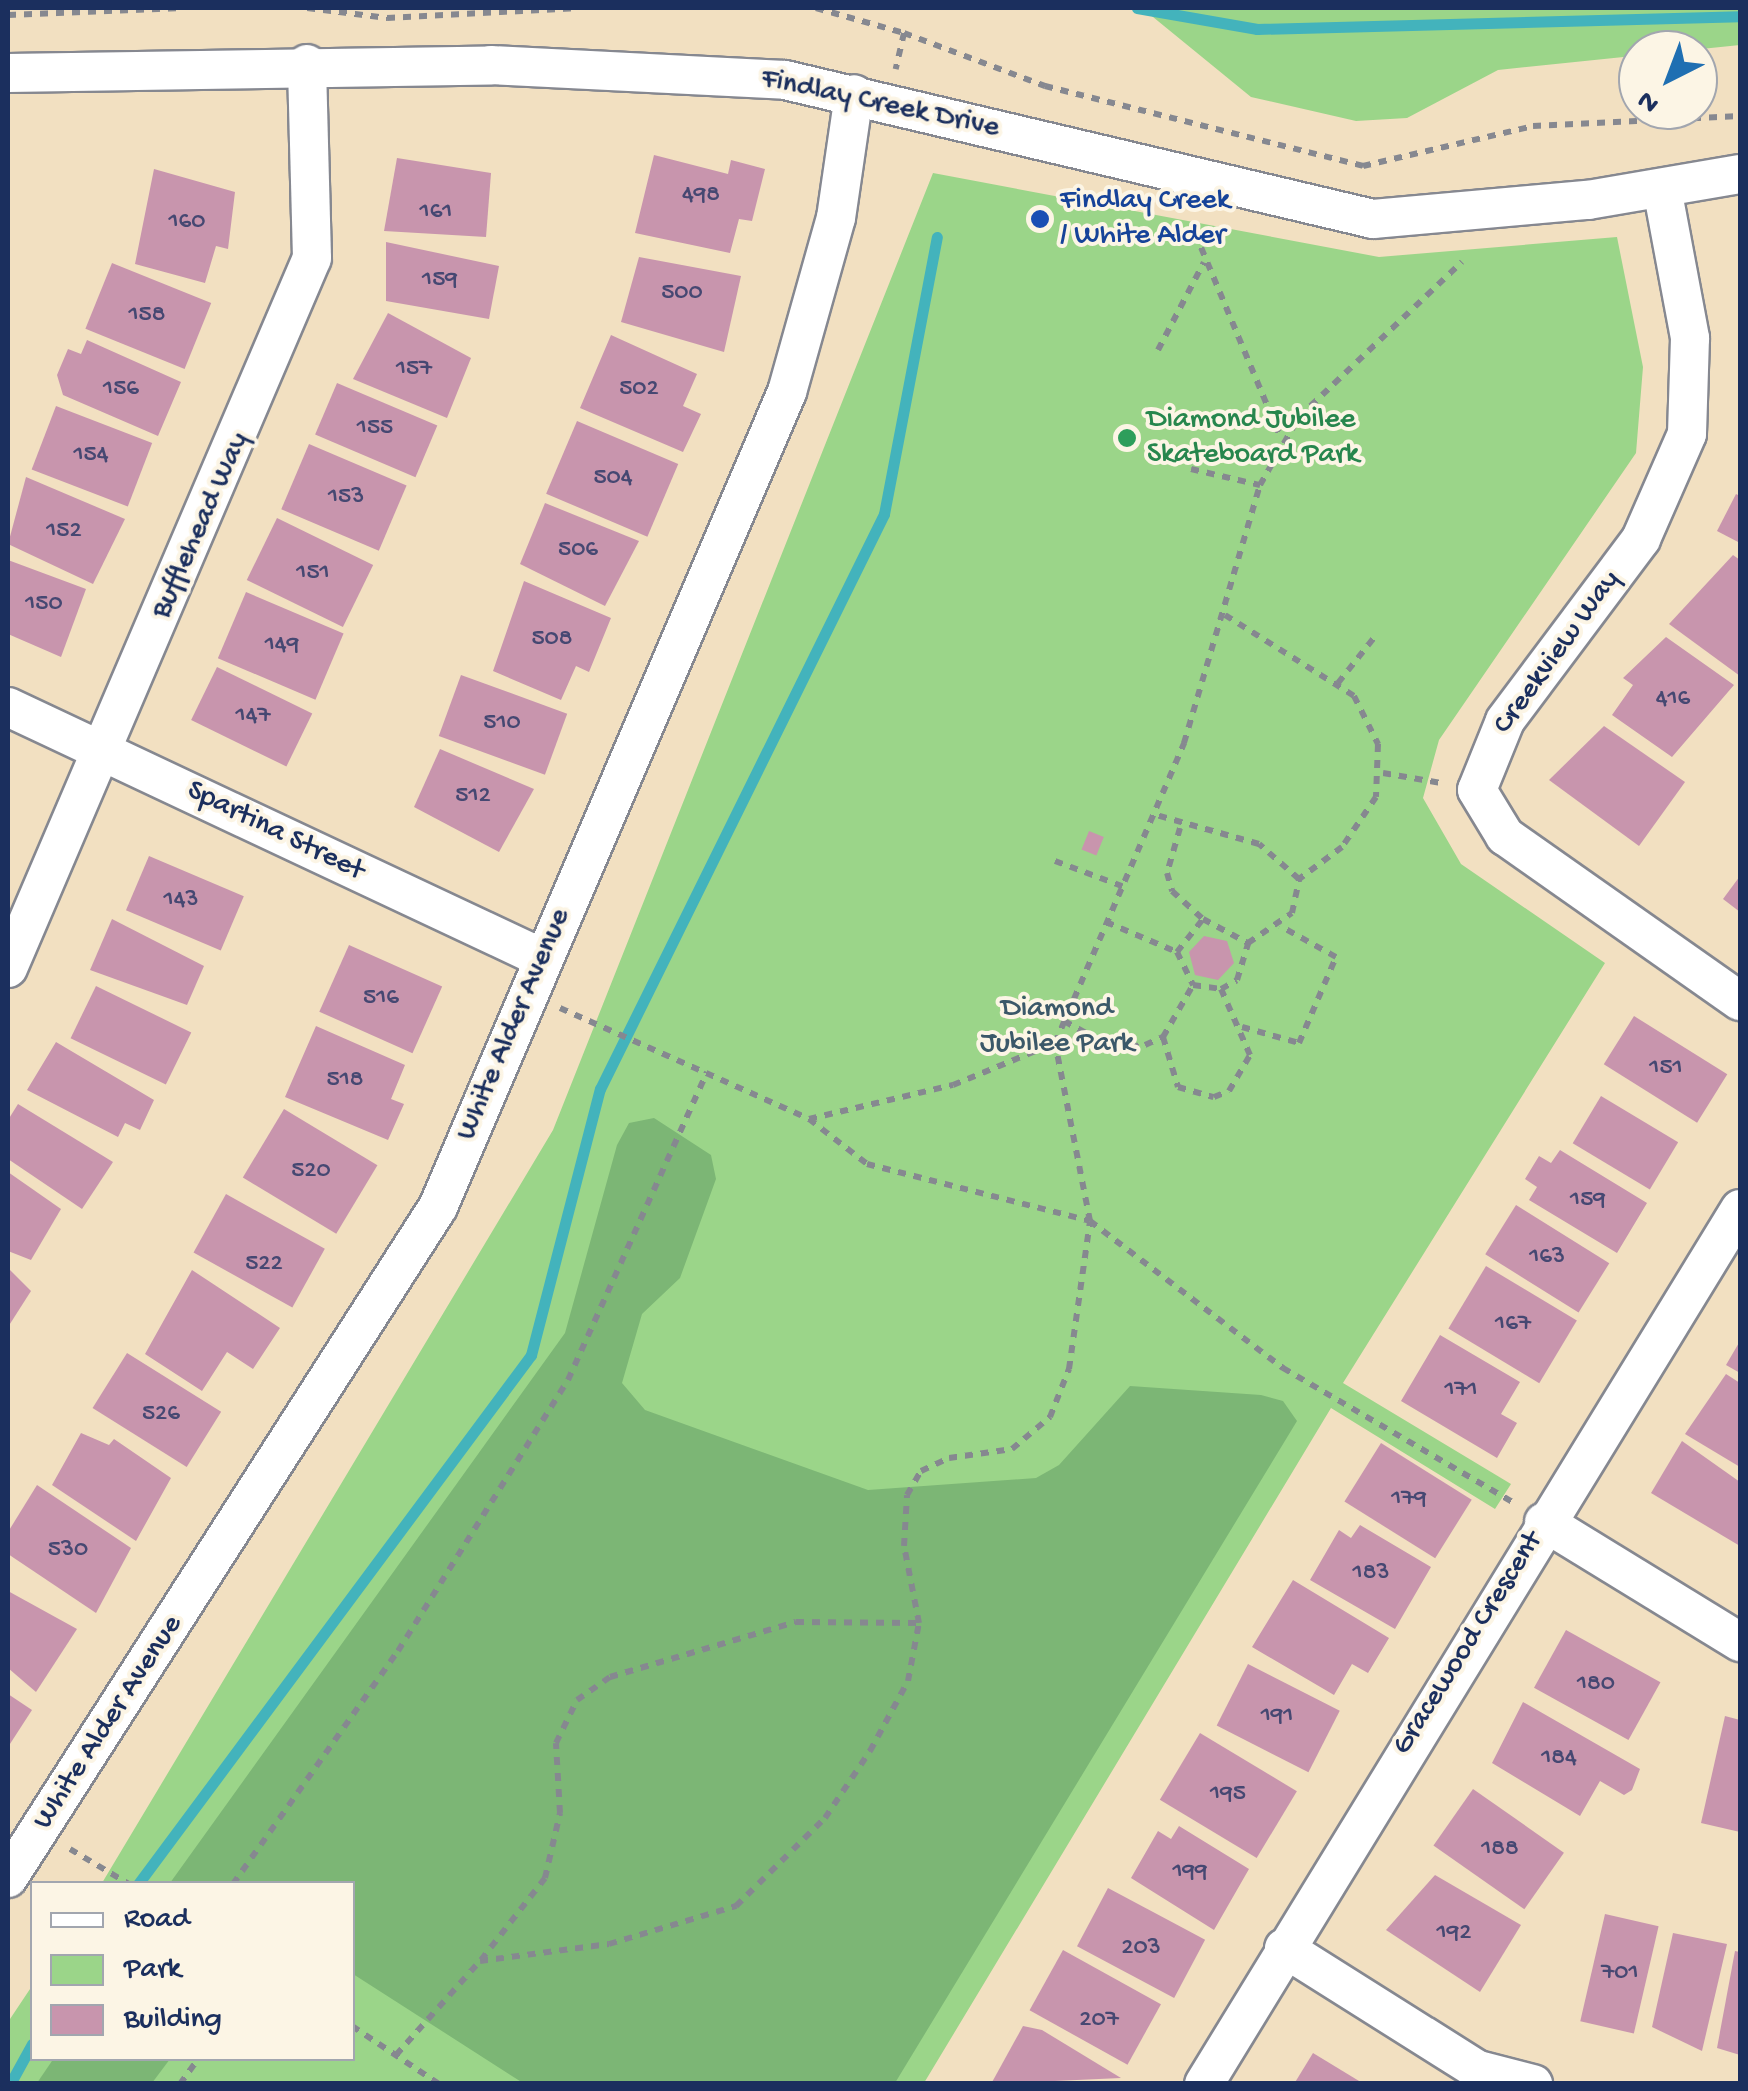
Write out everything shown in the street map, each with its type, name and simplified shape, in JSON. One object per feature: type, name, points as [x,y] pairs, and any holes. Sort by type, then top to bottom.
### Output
[{"type":"street","name":"Findlay Creek Drive","points":[[8,73],[307,64],[706,73],[871,98],[1373,219],[1662,188],[1740,174]]},
{"type":"street","name":"Bufflehead Way","points":[[8,968],[107,751],[312,258],[307,64]]},
{"type":"street","name":"White Alder Avenue","points":[[8,1878],[408,1264],[787,392],[871,98]]},
{"type":"street","name":"Creekview Way","points":[[1477,790],[1506,722],[1641,540],[1688,434],[1690,338],[1662,188]]},
{"type":"street","name":"Spartina Street","points":[[8,707],[542,958]]},
{"type":"street","points":[[1477,790],[1505,836],[1740,1001]]},
{"type":"street","name":"Gracewood Crescent","points":[[1204,2084],[1544,1522],[1740,1209]]},
{"type":"street","points":[[1544,1522],[1740,1642]]},
{"type":"street","points":[[1284,1948],[1478,2070],[1533,2084]]},
{"type":"path","points":[[8,15],[183,8]]},
{"type":"path","points":[[307,8],[387,18],[575,8]]},
{"type":"path","points":[[816,8],[904,32],[1046,86],[1363,166],[1533,126],[1740,116]]},
{"type":"path","points":[[871,98],[904,32]]},
{"type":"path","points":[[1195,233],[1281,439]]},
{"type":"path","points":[[1158,350],[1205,260]]},
{"type":"path","points":[[480,1961],[609,1944],[736,1906],[826,1818],[870,1751],[908,1681],[920,1622],[904,1546],[907,1494],[921,1471],[1012,1448],[1050,1417],[1069,1369],[1090,1221],[1054,1044],[1152,814],[1225,615],[1260,485],[1281,439],[1462,262]]},
{"type":"path","points":[[1192,468],[1260,485]]},
{"type":"path","points":[[1192,985],[1221,989],[1237,980],[1248,942],[1280,926],[1299,879],[1342,847],[1383,774],[1354,696],[1225,615]]},
{"type":"path","points":[[1338,683],[1377,634]]},
{"type":"path","points":[[1383,774],[1477,790]]},
{"type":"path","points":[[1152,814],[1180,828],[1259,844],[1299,879]]},
{"type":"path","points":[[1180,828],[1168,873],[1172,892],[1203,919],[1248,942]]},
{"type":"path","points":[[1055,861],[1122,886]]},
{"type":"path","points":[[1178,952],[1203,919]]},
{"type":"path","points":[[1106,922],[1178,952],[1192,985]]},
{"type":"path","points":[[1242,1027],[1299,1042],[1336,958],[1280,926]]},
{"type":"path","points":[[1192,985],[1163,1037],[1171,1078],[1214,1097],[1243,1076],[1250,1055],[1242,1027],[1221,989]]},
{"type":"path","points":[[574,1014],[671,1054],[809,1119],[866,1164],[1090,1221],[1282,1368],[1544,1522]]},
{"type":"path","points":[[1064,1020],[1114,1049],[1163,1037]]},
{"type":"path","points":[[809,1119],[954,1086],[1054,1044]]},
{"type":"path","points":[[235,1881],[398,1651],[568,1380],[706,1072]]},
{"type":"path","points":[[396,2055],[480,1961],[545,1878],[560,1813],[556,1743],[577,1700],[610,1677],[796,1622],[920,1622]]},
{"type":"path","points":[[80,1853],[124,1881]]},
{"type":"path","points":[[355,2028],[439,2084]]},
{"type":"path","points":[[180,2084],[196,2061]]},
{"type":"green space","points":[[1142,8],[1740,8],[1740,45],[1718,47],[1718,30],[1618,30],[1618,58],[1498,70],[1407,118],[1356,121],[1251,97]]},
{"type":"green space","name":"Diamond Jubilee Park","points":[[933,173],[1379,257],[1617,237],[1643,367],[1636,453],[1439,740],[1423,798],[1461,864],[1605,963],[1343,1383],[1511,1484],[1495,1509],[1331,1408],[924,2083],[8,2084],[8,2022],[30,1989],[30,2061],[355,2061],[355,1881],[103,1881],[553,1130]]},
{"type":"green space","points":[[654,1118],[711,1155],[716,1179],[680,1278],[642,1314],[622,1383],[645,1410],[868,1490],[1036,1478],[1059,1465],[1130,1386],[1261,1395],[1283,1401],[1297,1421],[895,2083],[523,2083],[355,1975],[355,1881],[171,1881],[565,1333],[617,1145],[629,1123]]},
{"type":"green space","points":[[52,2061],[168,2061],[152,2083],[37,2083]]},
{"type":"building","points":[[654,155],[728,174],[731,160],[765,169],[752,221],[739,219],[730,253],[635,233]]},
{"type":"building","points":[[397,158],[491,173],[486,237],[384,231]]},
{"type":"building","points":[[154,169],[235,192],[228,249],[216,246],[205,283],[135,264]]},
{"type":"building","points":[[386,242],[499,266],[489,319],[386,301]]},
{"type":"building","points":[[639,257],[741,276],[724,352],[621,322]]},
{"type":"building","points":[[112,263],[211,303],[185,369],[85,329]]},
{"type":"building","points":[[388,313],[471,358],[447,418],[353,379]]},
{"type":"building","points":[[611,335],[697,374],[683,406],[701,414],[683,452],[580,408]]},
{"type":"building","points":[[87,340],[181,382],[158,436],[63,395],[57,375],[68,349],[81,354]]},
{"type":"building","points":[[337,383],[437,426],[415,477],[315,435]]},
{"type":"building","points":[[56,406],[152,443],[128,506],[32,469]]},
{"type":"building","points":[[577,421],[678,464],[647,537],[546,494]]},
{"type":"building","points":[[309,444],[407,485],[379,551],[281,509]]},
{"type":"building","points":[[26,477],[125,519],[93,584],[8,544]]},
{"type":"building","points":[[1736,494],[1740,496],[1740,543],[1717,531]]},
{"type":"building","points":[[545,503],[639,541],[605,606],[520,564]]},
{"type":"building","points":[[277,518],[373,565],[343,627],[247,580]]},
{"type":"building","points":[[1733,555],[1740,560],[1740,676],[1669,624]]},
{"type":"building","points":[[8,560],[86,589],[61,657],[8,634]]},
{"type":"building","points":[[524,581],[611,618],[589,672],[576,666],[561,700],[493,671]]},
{"type":"building","points":[[246,592],[344,633],[315,700],[218,658]]},
{"type":"building","points":[[1666,637],[1734,685],[1672,757],[1612,715],[1633,685],[1623,678]]},
{"type":"building","points":[[217,667],[312,713],[286,766],[191,720]]},
{"type":"building","points":[[461,675],[567,714],[545,775],[439,736]]},
{"type":"building","points":[[1604,726],[1685,782],[1639,846],[1549,780]]},
{"type":"building","points":[[440,749],[534,789],[499,852],[414,807]]},
{"type":"building","points":[[1089,831],[1104,837],[1096,856],[1082,850]]},
{"type":"building","points":[[149,856],[244,896],[221,951],[126,910]]},
{"type":"building","points":[[1740,876],[1740,912],[1723,899]]},
{"type":"building","points":[[112,919],[204,966],[187,1005],[90,970]]},
{"type":"building","points":[[1204,936],[1227,941],[1234,963],[1218,980],[1195,975],[1189,952]]},
{"type":"building","points":[[349,945],[442,986],[412,1053],[319,1012]]},
{"type":"building","points":[[96,986],[191,1032],[166,1085],[71,1038]]},
{"type":"building","points":[[1634,1016],[1727,1074],[1697,1123],[1604,1064]]},
{"type":"building","points":[[316,1026],[405,1065],[391,1099],[404,1104],[388,1140],[285,1097]]},
{"type":"building","points":[[56,1042],[154,1100],[140,1130],[125,1123],[118,1137],[27,1090]]},
{"type":"building","points":[[1601,1096],[1678,1142],[1650,1189],[1573,1143]]},
{"type":"building","points":[[18,1104],[113,1162],[82,1209],[8,1159],[8,1120]]},
{"type":"building","points":[[284,1109],[377,1165],[336,1234],[243,1178]]},
{"type":"building","points":[[1560,1150],[1647,1203],[1617,1253],[1529,1200],[1537,1187],[1525,1179],[1539,1156],[1551,1163]]},
{"type":"building","points":[[8,1172],[61,1209],[31,1260],[8,1251]]},
{"type":"building","points":[[226,1194],[325,1249],[292,1307],[194,1253]]},
{"type":"building","points":[[1516,1205],[1609,1263],[1579,1312],[1485,1254]]},
{"type":"building","points":[[1486,1266],[1577,1321],[1539,1383],[1448,1329]]},
{"type":"building","points":[[8,1268],[31,1291],[8,1327]]},
{"type":"building","points":[[192,1270],[280,1328],[253,1369],[227,1352],[202,1391],[145,1354]]},
{"type":"building","points":[[1440,1335],[1520,1382],[1501,1414],[1517,1423],[1497,1458],[1401,1401]]},
{"type":"building","points":[[1740,1341],[1740,1373],[1726,1365]]},
{"type":"building","points":[[127,1353],[221,1412],[187,1467],[93,1408]]},
{"type":"building","points":[[1726,1374],[1740,1383],[1740,1467],[1685,1434]]},
{"type":"building","points":[[81,1433],[109,1445],[114,1439],[171,1478],[136,1541],[52,1485]]},
{"type":"building","points":[[1682,1441],[1740,1482],[1740,1546],[1651,1493]]},
{"type":"building","points":[[1381,1443],[1472,1500],[1435,1558],[1344,1502]]},
{"type":"building","points":[[37,1485],[131,1548],[96,1613],[8,1554],[8,1532]]},
{"type":"building","points":[[1360,1525],[1431,1567],[1395,1629],[1310,1580],[1339,1530],[1351,1538]]},
{"type":"building","points":[[1293,1580],[1389,1638],[1368,1673],[1352,1664],[1334,1695],[1252,1647]]},
{"type":"building","points":[[8,1591],[77,1629],[36,1692],[8,1668]]},
{"type":"building","points":[[1566,1630],[1660,1682],[1628,1740],[1534,1688]]},
{"type":"building","points":[[1248,1664],[1340,1711],[1308,1772],[1217,1725]]},
{"type":"building","points":[[8,1694],[32,1710],[8,1747]]},
{"type":"building","points":[[1523,1702],[1640,1769],[1632,1790],[1624,1795],[1600,1781],[1580,1816],[1492,1763]]},
{"type":"building","points":[[1725,1716],[1740,1720],[1740,1832],[1701,1823]]},
{"type":"building","points":[[1200,1733],[1297,1791],[1257,1858],[1160,1800]]},
{"type":"building","points":[[1473,1789],[1564,1853],[1524,1909],[1433,1846]]},
{"type":"building","points":[[1179,1826],[1249,1869],[1214,1930],[1131,1878],[1158,1831],[1171,1839]]},
{"type":"building","points":[[1435,1875],[1521,1925],[1480,1992],[1386,1930]]},
{"type":"building","points":[[1108,1888],[1205,1940],[1174,1998],[1077,1946]]},
{"type":"building","points":[[1605,1914],[1659,1926],[1634,2034],[1580,2021]]},
{"type":"building","points":[[1673,1933],[1727,1944],[1702,2051],[1652,2027]]},
{"type":"building","points":[[1063,1950],[1161,2004],[1128,2065],[1030,2010]]},
{"type":"building","points":[[1735,1951],[1740,1952],[1740,2055],[1717,2048]]},
{"type":"building","points":[[1023,2026],[1042,2030],[1121,2078],[991,2084]]},
{"type":"building","points":[[1313,2053],[1364,2084],[1294,2084]]},
{"type":"waterway","points":[[1137,8],[1257,29],[1740,16]]},
{"type":"waterway","points":[[140,1881],[531,1355],[600,1089],[884,514],[937,237]]},
{"type":"waterway","points":[[10,2084],[30,2048]]},
{"type":"place","name":"Findlay Creek / White Alder","points":[[1040,219]]},
{"type":"place","name":"Diamond Jubilee Skateboard Park","points":[[1127,438]]}]
